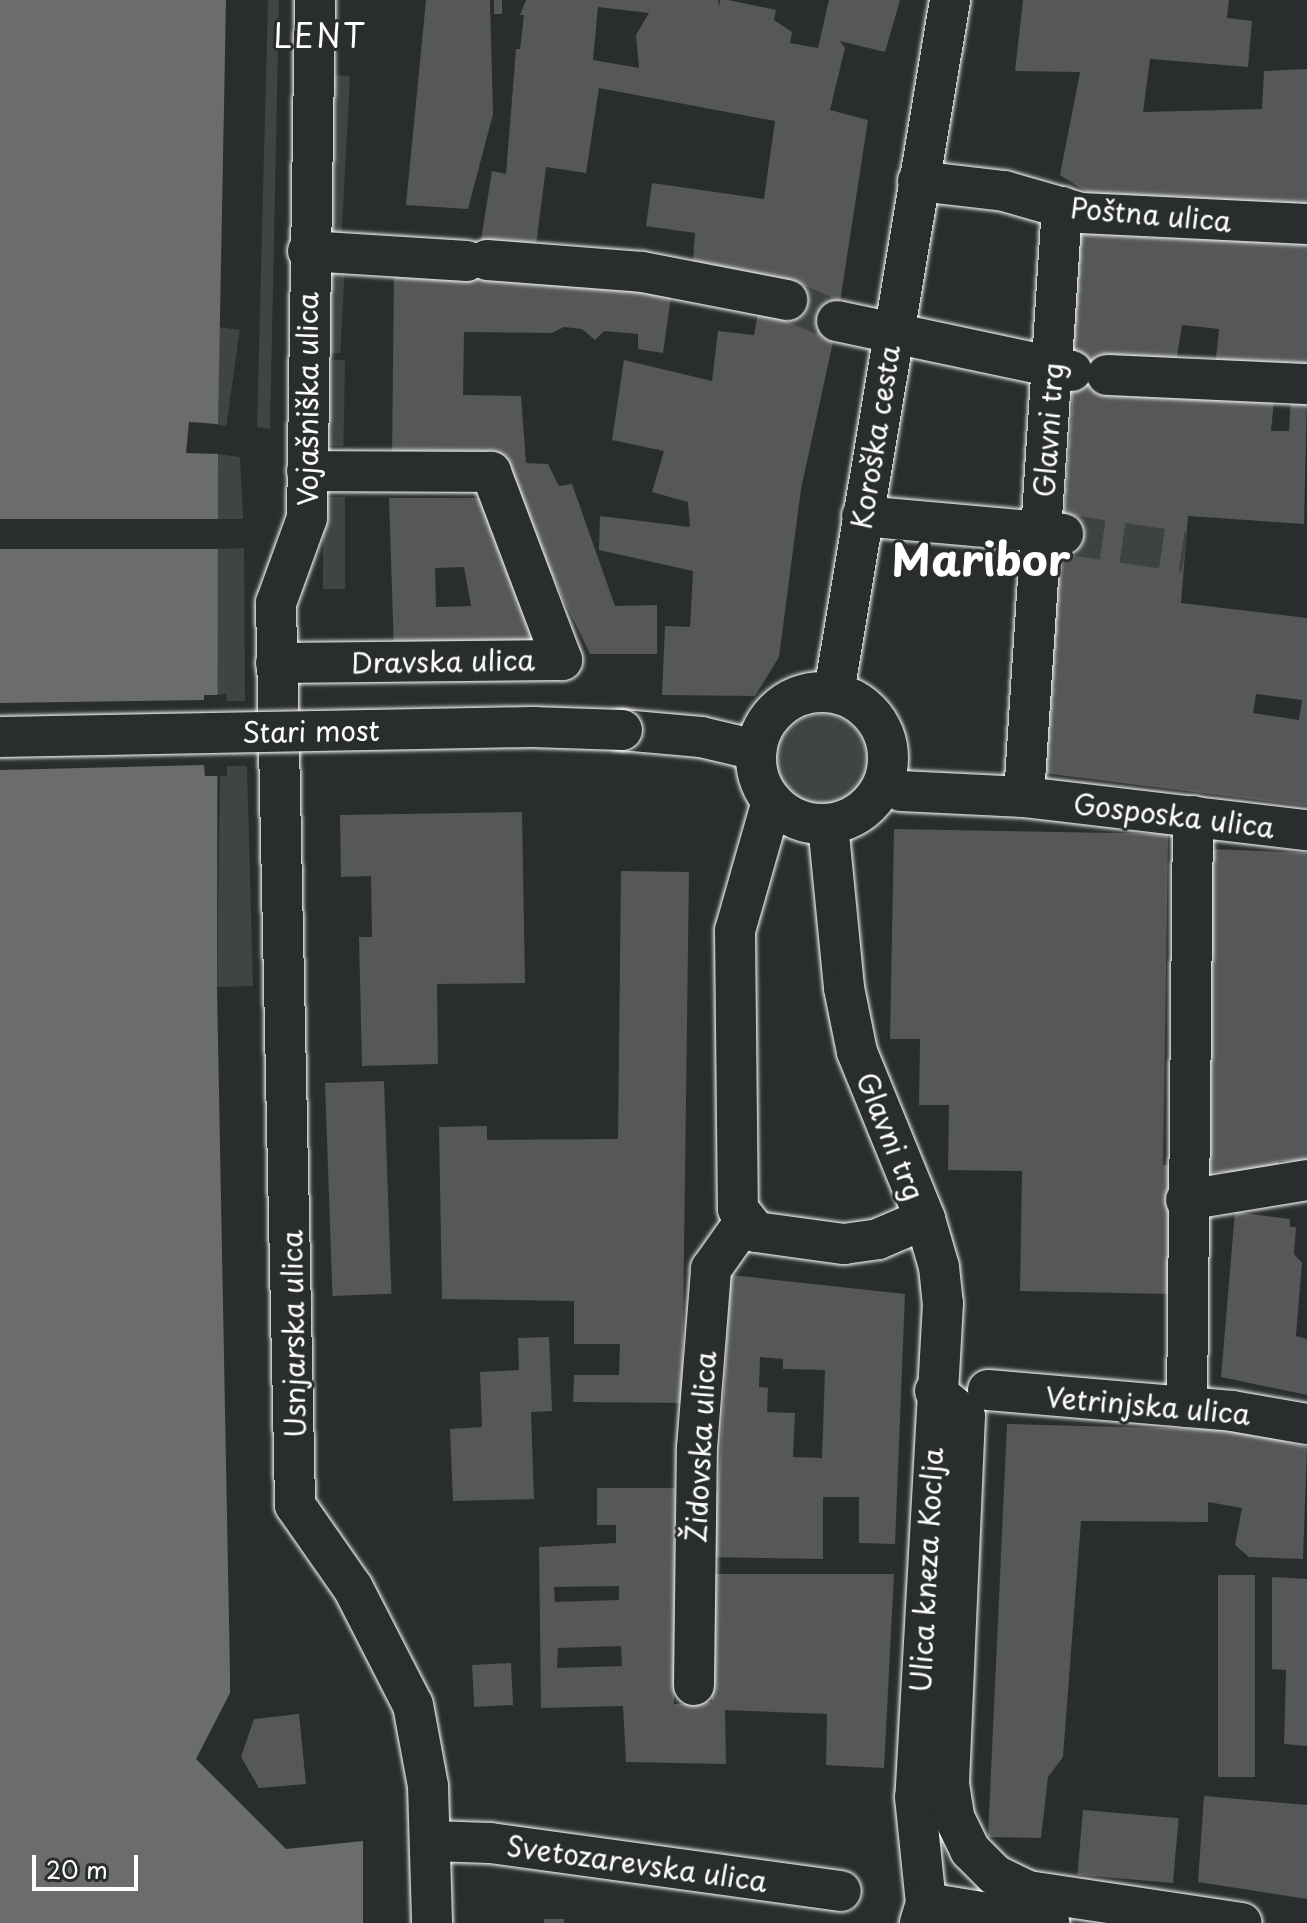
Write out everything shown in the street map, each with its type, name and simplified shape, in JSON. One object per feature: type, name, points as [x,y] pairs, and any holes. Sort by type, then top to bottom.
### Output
[{"type":"street","name":"Vojašniška ulica","points":[[276,792],[276,603],[307,518],[308,251],[315,0]]},
{"type":"street","name":"Koroška cesta","points":[[834,692],[892,331],[933,183],[950,0]]},
{"type":"street","name":"Poštna ulica","points":[[933,183],[1004,191],[1062,207],[1307,224]]},
{"type":"street","name":"Glavni trg","points":[[1033,798],[1052,533],[1077,371],[1062,207]]},
{"type":"street","points":[[308,251],[642,272],[787,300]]},
{"type":"street","points":[[837,321],[1077,371],[1307,384]]},
{"type":"street","name":"Dravska ulica","points":[[276,663],[562,660],[491,472],[307,471]]},
{"type":"street","points":[[862,516],[1052,533]]},
{"type":"street","points":[[834,692],[874,716],[888,761],[870,803],[828,824],[798,819],[772,801],[759,778],[756,750],[765,725],[783,704],[807,693],[834,692]]},
{"type":"street","name":"Stari most","points":[[0,737],[532,727],[701,737],[756,750]]},
{"type":"street","points":[[901,791],[1033,798]]},
{"type":"street","name":"Usnjarska ulica","points":[[276,792],[295,1505],[353,1588],[413,1705],[432,1841],[432,1923]]},
{"type":"street","name":"Gosposka ulica","points":[[1033,798],[1307,830]]},
{"type":"street","points":[[745,1221],[734,1177],[735,931],[772,801]]},
{"type":"street","points":[[1187,1407],[1186,1200],[1193,816]]},
{"type":"street","name":"Glavni trg","points":[[745,1221],[756,1232],[844,1244],[878,1239],[925,1219],[857,1052],[844,988],[828,824]]},
{"type":"street","points":[[1186,1200],[1307,1180]]},
{"type":"street","name":"Ulica kneza Koclja","points":[[923,1913],[915,1797],[935,1391],[943,1303],[939,1267],[925,1219]]},
{"type":"street","name":"Židovska ulica","points":[[694,1685],[697,1448],[711,1269],[745,1221]]},
{"type":"street","name":"Vetrinjska ulica","points":[[988,1390],[1187,1407],[1307,1424]]},
{"type":"street","points":[[935,1391],[965,1416],[949,1784],[954,1817],[970,1850],[995,1875],[1028,1891],[1242,1923]]},
{"type":"street","name":"Svetozarevska ulica","points":[[432,1841],[490,1843],[841,1891]]},
{"type":"street","points":[[923,1913],[1049,1923]]},
{"type":"shaded area","points":[[0,0],[226,0],[218,424],[189,422],[186,453],[218,454],[217,987],[230,1693],[196,1759],[286,1849],[363,1841],[363,1923],[0,1923]]},
{"type":"shaded area","points":[[268,0],[279,0],[270,429],[257,427]]},
{"type":"shaded area","points":[[329,75],[350,76],[342,233],[321,232]]},
{"type":"shaded area","points":[[325,264],[345,265],[340,353],[320,352]]},
{"type":"shaded area","points":[[219,327],[240,330],[226,426],[206,423]]},
{"type":"shaded area","points":[[323,360],[345,360],[343,446],[322,446]]},
{"type":"shaded area","points":[[218,454],[240,457],[243,519],[217,519]]},
{"type":"shaded area","points":[[323,497],[345,497],[345,589],[323,589]]},
{"type":"shaded area","points":[[244,548],[245,701],[226,701],[227,694],[216,695],[217,549]]},
{"type":"shaded area","points":[[822,714],[839,718],[854,727],[863,742],[867,759],[863,776],[854,791],[839,800],[822,804],[805,800],[790,791],[781,776],[777,759],[781,742],[790,727],[805,718]]},
{"type":"shaded area","points":[[227,766],[247,766],[253,986],[217,987],[220,776],[227,776]]},
{"type":"pier","points":[[0,519],[221,519],[221,549],[0,549]]},
{"type":"pier","points":[[204,695],[220,695],[224,776],[205,776],[204,765],[0,770],[0,703],[204,700]]},
{"type":"building","points":[[426,0],[490,0],[493,114],[468,209],[406,205]]},
{"type":"building","points":[[494,0],[502,0],[502,14],[494,14]]},
{"type":"building","points":[[526,0],[718,0],[719,7],[720,0],[728,0],[776,10],[774,20],[792,32],[790,43],[818,48],[829,0],[900,0],[885,52],[840,41],[845,48],[830,110],[868,120],[836,328],[801,489],[779,657],[755,696],[662,695],[665,626],[690,627],[693,571],[599,550],[600,516],[690,527],[688,502],[652,492],[664,451],[612,440],[624,360],[712,381],[718,331],[754,335],[760,302],[692,275],[695,233],[646,226],[652,183],[764,199],[775,121],[599,88],[586,173],[546,167],[535,253],[673,283],[663,353],[638,349],[638,334],[604,331],[595,340],[582,329],[564,327],[552,333],[464,332],[463,395],[521,396],[526,463],[548,464],[559,486],[572,484],[615,606],[657,605],[657,654],[590,654],[498,463],[392,457],[394,271],[480,246],[492,171],[506,174],[516,49],[520,49],[524,15],[520,15]],"holes":[[[598,7],[649,13],[636,35],[639,68],[593,60]]]},
{"type":"building","points":[[1023,0],[1229,0],[1227,18],[1252,21],[1248,67],[1150,59],[1143,112],[1262,109],[1264,71],[1307,69],[1307,206],[1093,196],[1060,175],[1080,72],[1015,71]]},
{"type":"building","points":[[1073,224],[1307,242],[1307,374],[1214,378],[1219,329],[1182,325],[1174,375],[1275,389],[1271,431],[1289,431],[1291,394],[1307,394],[1304,524],[1188,516],[1181,603],[1307,618],[1307,806],[1043,773],[1072,410]],"holes":[[[1256,694],[1302,700],[1299,720],[1253,713]]]},
{"type":"building","points":[[389,498],[492,498],[541,649],[394,652]],"holes":[[[464,567],[471,606],[436,607],[435,568]]]},
{"type":"building","points":[[522,812],[525,983],[437,984],[438,1064],[362,1066],[359,937],[372,937],[371,876],[341,877],[340,815]]},
{"type":"building","points":[[894,829],[1168,834],[1163,1165],[1171,1165],[1169,1294],[1020,1291],[1022,1171],[948,1170],[949,1105],[919,1105],[920,1039],[890,1039]]},
{"type":"building","points":[[1212,849],[1307,853],[1307,1161],[1278,1161],[1278,1173],[1208,1172]]},
{"type":"building","points":[[621,871],[689,872],[682,1403],[573,1402],[574,1375],[619,1375],[620,1344],[574,1344],[574,1301],[442,1299],[439,1127],[487,1126],[487,1140],[618,1139]]},
{"type":"building","points":[[384,1081],[391,1294],[332,1296],[325,1083]]},
{"type":"building","points":[[1235,1212],[1290,1219],[1290,1227],[1296,1227],[1294,1254],[1302,1263],[1296,1336],[1307,1339],[1307,1395],[1221,1377]]},
{"type":"building","points":[[731,1275],[905,1294],[895,1544],[859,1543],[859,1497],[823,1497],[823,1559],[705,1557],[705,1491],[718,1491]],"holes":[[[760,1357],[783,1359],[783,1369],[825,1370],[822,1458],[793,1457],[795,1413],[767,1412],[768,1388],[759,1387]]]},
{"type":"building","points":[[549,1337],[552,1411],[531,1412],[534,1499],[453,1501],[450,1429],[482,1427],[480,1372],[519,1370],[518,1338]]},
{"type":"building","points":[[1007,1424],[1239,1430],[1307,1447],[1303,1559],[1249,1557],[1235,1545],[1242,1508],[1208,1502],[1208,1522],[1081,1521],[1063,1757],[1048,1777],[1041,1838],[988,1837]]},
{"type":"building","points":[[597,1488],[675,1488],[674,1704],[712,1702],[705,1574],[894,1574],[884,1768],[826,1765],[827,1714],[725,1710],[726,1764],[626,1762],[623,1706],[541,1708],[539,1547],[616,1543],[616,1525],[597,1525]],"holes":[[[619,1586],[619,1600],[555,1602],[554,1587]],[[621,1646],[622,1666],[557,1668],[558,1648]]]},
{"type":"building","points":[[1218,1575],[1255,1575],[1255,1777],[1218,1777]]},
{"type":"building","points":[[1272,1577],[1307,1579],[1307,1746],[1284,1744],[1286,1670],[1272,1669]]},
{"type":"building","points":[[511,1663],[513,1705],[474,1707],[472,1665]]},
{"type":"building","points":[[299,1714],[306,1784],[259,1788],[241,1757],[254,1719]]},
{"type":"building","points":[[1204,1796],[1307,1805],[1307,1899],[1198,1882]]},
{"type":"building","points":[[1083,1810],[1179,1818],[1173,1883],[1077,1875]]},
{"type":"building","points":[[544,1919],[564,1919],[564,1923],[544,1923]]},
{"type":"tunnel","points":[[787,300],[837,321]]},
{"type":"tunnel","points":[[1063,534],[1185,552]]},
{"type":"district","name":"LENT","points":[[320,35]]},
{"type":"district","name":"Maribor","points":[[981,558]]}]
